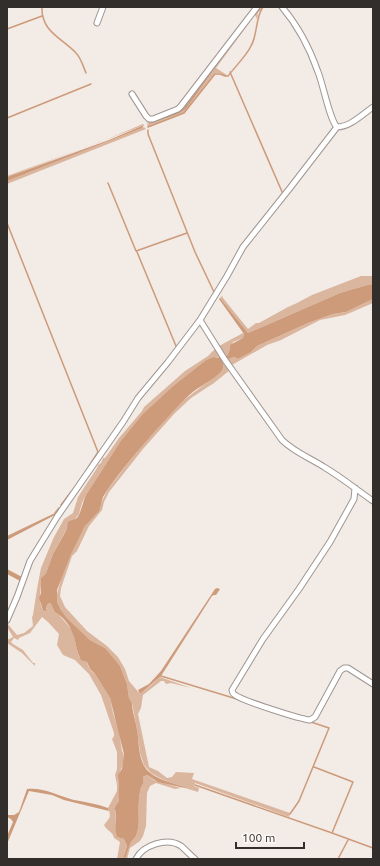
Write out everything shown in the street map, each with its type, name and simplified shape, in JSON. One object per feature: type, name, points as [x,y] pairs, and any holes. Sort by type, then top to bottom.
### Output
[{"type":"street","points":[[98,22],[103,7]]},
{"type":"street","points":[[132,94],[149,119],[153,119],[178,109],[256,7]]},
{"type":"street","points":[[282,7],[299,31],[314,61],[322,83],[332,120],[337,127]]},
{"type":"street","points":[[7,620],[17,598],[30,561],[57,517],[138,398],[200,320],[243,247],[337,127],[347,124],[373,107]]},
{"type":"street","points":[[200,320],[225,360],[282,440],[293,449],[336,474],[373,501]]},
{"type":"street","points":[[355,488],[354,499],[330,542],[299,589],[263,639],[232,690],[234,694],[243,700],[299,718],[310,720],[315,717],[333,683],[344,668],[348,668],[373,684]]},
{"type":"street","points":[[136,859],[146,847],[159,843],[180,846],[195,859]]},
{"type":"shaded area","points":[[258,7],[263,7],[258,13],[257,19],[255,15],[216,68],[227,75],[225,76],[220,73],[215,73],[184,113],[148,127],[147,125],[178,114],[186,109],[227,51],[184,108],[147,124],[150,120],[180,109]]},
{"type":"shaded area","points":[[230,47],[186,109],[178,114],[147,125],[152,121],[184,108]]},
{"type":"shaded area","points":[[143,124],[144,125],[139,127],[106,140]]},
{"type":"shaded area","points":[[144,125],[142,128],[7,181],[7,177],[109,140]]},
{"type":"shaded area","points":[[144,127],[146,129],[7,184],[7,181]]},
{"type":"shaded area","points":[[83,148],[7,177],[7,176]]},
{"type":"shaded area","points":[[361,276],[373,276],[373,284],[340,293],[248,333],[220,298],[222,296],[220,291],[223,298],[248,329],[256,323],[259,323],[312,295]]},
{"type":"shaded area","points":[[373,284],[373,299],[346,312],[333,314],[308,323],[257,346],[251,352],[238,359],[234,357],[228,359],[225,358],[228,355],[230,345],[243,338],[244,334],[219,299],[220,298],[248,333],[340,293]]},
{"type":"shaded area","points":[[373,299],[373,303],[345,315],[320,320],[281,340],[267,345],[232,365],[226,359],[234,357],[238,359],[251,352],[257,346],[308,323],[333,314],[346,312]]},
{"type":"shaded area","points":[[243,333],[243,338],[233,342],[229,355],[225,358],[219,346]]},
{"type":"shaded area","points":[[216,348],[222,359],[216,357],[206,360],[173,386],[154,404],[120,442],[86,495],[79,514],[65,532],[53,554],[46,573],[41,578],[40,602],[43,610],[47,609],[47,605],[49,603],[51,604],[72,630],[79,657],[87,662],[88,666],[95,674],[110,698],[119,731],[124,757],[118,779],[120,796],[114,809],[116,811],[115,823],[117,837],[124,839],[127,846],[123,859],[117,859],[120,842],[114,838],[104,825],[110,814],[108,808],[117,791],[115,775],[117,769],[117,752],[112,739],[114,733],[101,695],[89,674],[75,660],[63,655],[57,645],[59,634],[42,617],[30,633],[19,638],[18,640],[14,638],[11,642],[23,650],[33,663],[35,663],[35,666],[22,653],[7,643],[7,640],[13,637],[7,627],[7,623],[17,635],[24,633],[33,626],[32,617],[37,589],[41,568],[46,556],[64,519],[73,513],[78,497],[103,458],[105,458],[144,407],[185,371],[208,356]]},
{"type":"shaded area","points":[[214,357],[220,358],[223,361],[223,368],[220,373],[185,399],[145,442],[108,489],[103,497],[99,511],[85,526],[71,554],[57,590],[57,602],[67,618],[90,640],[105,648],[120,666],[127,684],[129,698],[132,703],[140,753],[145,767],[149,772],[166,781],[185,787],[158,782],[147,775],[143,777],[143,784],[139,797],[138,828],[136,836],[131,842],[125,859],[123,859],[127,846],[124,839],[117,837],[115,827],[116,811],[114,809],[119,801],[118,775],[122,769],[124,754],[110,698],[95,674],[90,669],[87,662],[81,660],[71,629],[67,623],[55,612],[51,604],[49,603],[47,605],[46,611],[43,610],[39,598],[41,593],[41,578],[46,573],[53,554],[67,529],[68,522],[77,518],[86,495],[120,442],[143,414],[173,386],[206,360]]},
{"type":"shaded area","points":[[223,361],[230,370],[214,383],[191,398],[174,414],[143,449],[109,492],[102,510],[89,526],[77,551],[72,556],[61,588],[60,596],[65,607],[87,631],[107,646],[118,657],[125,669],[129,681],[140,694],[160,677],[191,688],[171,683],[166,684],[164,681],[161,681],[143,695],[141,708],[138,714],[149,767],[158,771],[167,778],[172,777],[176,772],[194,773],[192,779],[290,813],[289,817],[195,783],[194,786],[199,788],[198,792],[185,788],[151,773],[144,765],[140,753],[132,703],[129,698],[127,684],[120,666],[105,648],[90,640],[67,618],[61,610],[56,598],[61,579],[72,550],[108,489],[145,441],[170,414],[185,399],[220,373]]},
{"type":"shaded area","points":[[55,513],[55,515],[7,540],[7,536]]},
{"type":"shaded area","points":[[7,569],[22,577],[20,581],[7,574]]},
{"type":"shaded area","points":[[217,588],[220,589],[216,595],[212,596],[161,676],[140,694],[138,690],[149,684],[161,671]]},
{"type":"shaded area","points":[[147,775],[154,780],[181,788],[175,789],[156,783],[150,786],[147,793],[146,826],[143,836],[140,841],[130,848],[127,859],[125,859],[131,842],[136,836],[139,797],[143,784],[143,777]]},
{"type":"shaded area","points":[[27,789],[39,789],[74,800],[108,808],[109,811],[64,800],[52,795],[29,791],[7,844],[7,836],[13,822],[7,817],[7,815],[14,815],[19,812]]},
{"type":"waterway","points":[[42,7],[45,23],[53,34],[78,55],[86,73]]},
{"type":"waterway","points":[[148,127],[184,113],[215,74],[228,76],[249,50],[255,36],[260,11],[263,7]]},
{"type":"waterway","points":[[7,29],[42,16]]},
{"type":"waterway","points":[[230,72],[283,194]]},
{"type":"waterway","points":[[7,118],[91,84]]},
{"type":"waterway","points":[[148,130],[148,134],[195,252],[214,292]]},
{"type":"waterway","points":[[108,183],[136,251],[187,233]]},
{"type":"waterway","points":[[7,223],[98,452],[86,471]]},
{"type":"waterway","points":[[137,252],[176,346]]},
{"type":"waterway","points":[[61,505],[71,492]]},
{"type":"waterway","points":[[55,513],[59,508]]},
{"type":"waterway","points":[[161,676],[240,700]]},
{"type":"waterway","points":[[290,814],[299,801],[329,728],[311,722]]},
{"type":"waterway","points":[[314,767],[353,782],[332,833]]},
{"type":"waterway","points":[[195,785],[373,848]]},
{"type":"waterway","points":[[338,859],[348,840]]}]
